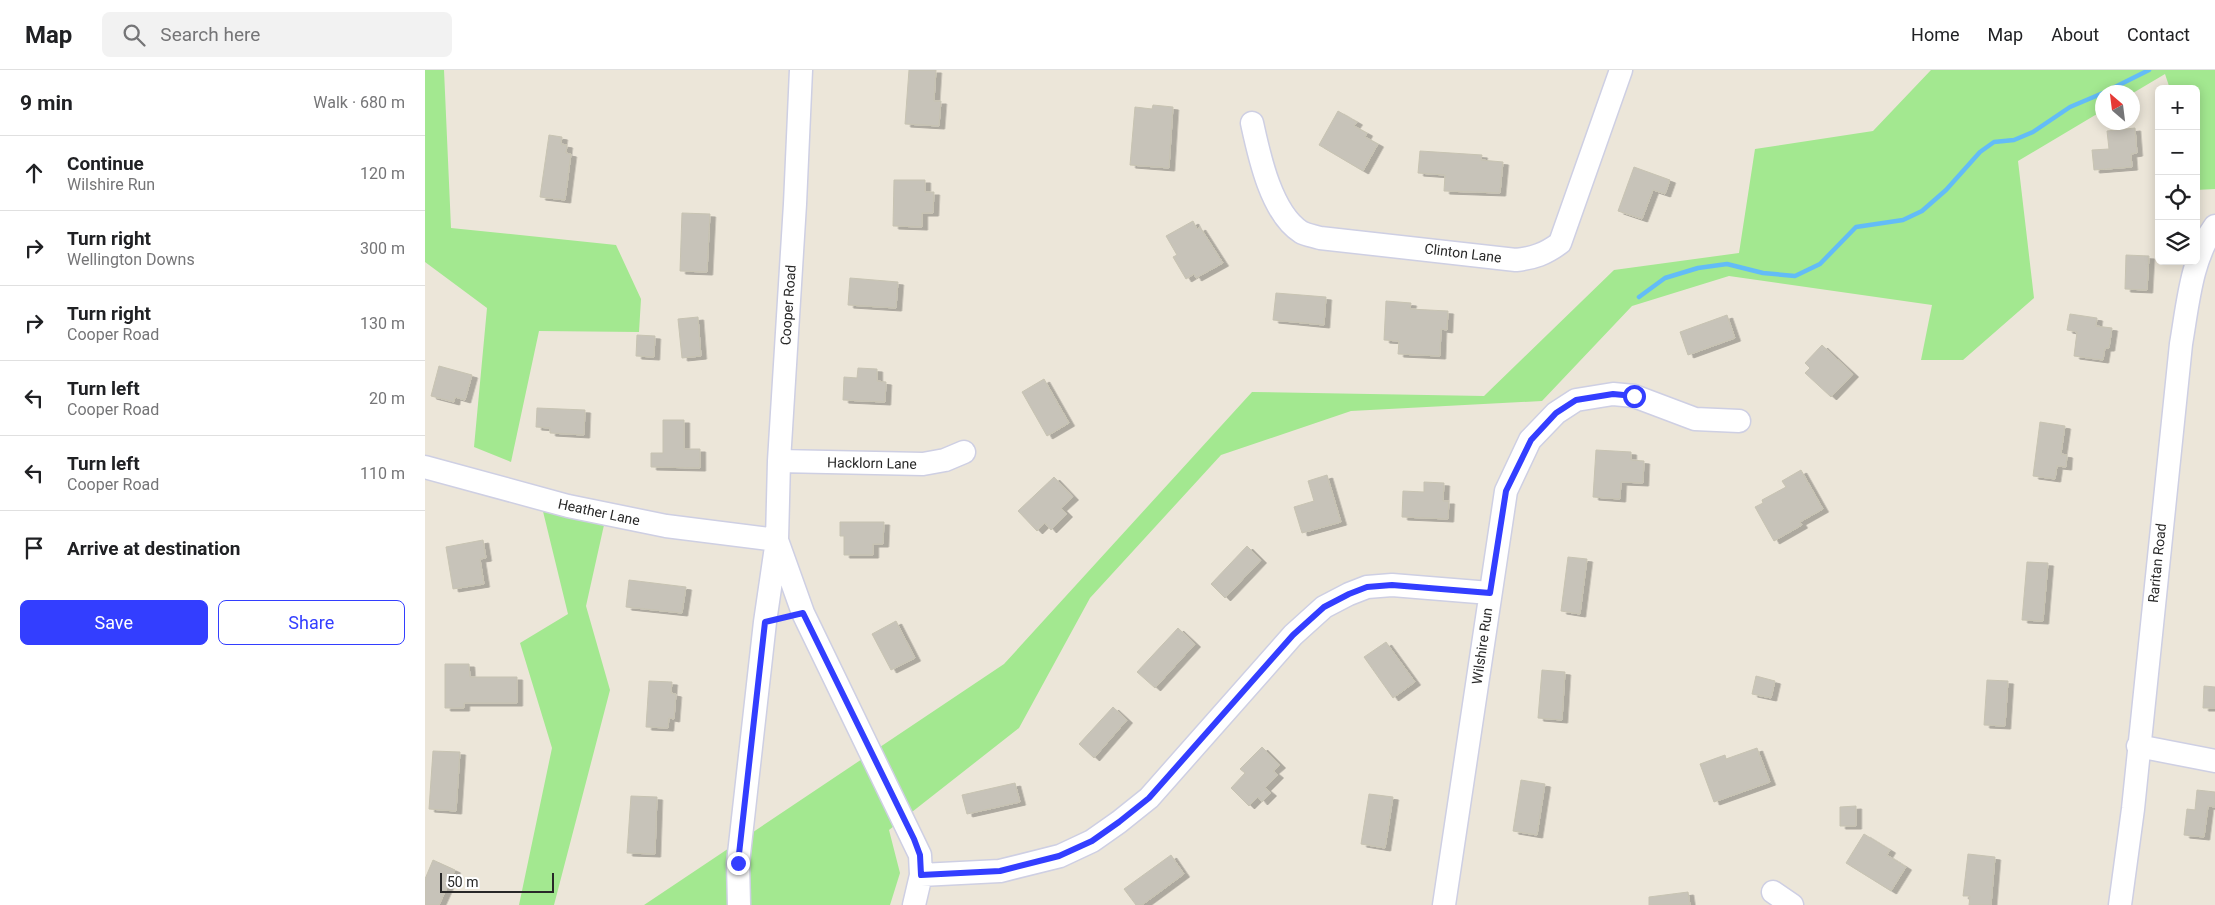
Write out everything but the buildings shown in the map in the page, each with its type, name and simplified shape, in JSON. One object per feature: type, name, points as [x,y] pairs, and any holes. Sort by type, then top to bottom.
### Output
[{"type":"street","name":"Cooper Road","points":[[739,905],[738,863],[765,622],[777,540],[779,461],[795,204],[801,70]]},
{"type":"street","name":"Clinton Lane","points":[[1252,123],[1260,160],[1268,183],[1284,212],[1302,233],[1320,238],[1516,260],[1532,258],[1547,252],[1560,243],[1621,70]]},
{"type":"street","name":"Raritan Road","points":[[2120,905],[2133,809],[2181,344],[2194,273],[2201,249],[2215,226]]},
{"type":"street","name":"Wilshire Run","points":[[1444,905],[1506,491],[1531,440],[1556,413],[1576,400],[1613,394],[1634,396],[1695,419],[1739,421]]},
{"type":"street","name":"Hacklorn Lane","points":[[779,461],[923,464],[945,460],[963,452]]},
{"type":"street","name":"Heather Lane","points":[[425,467],[568,506],[666,526],[777,540]]},
{"type":"street","name":"Cooper Road","points":[[777,540],[803,613],[914,839],[920,855],[921,875],[914,905]]},
{"type":"street","points":[[921,875],[1000,871],[1059,856],[1092,841],[1149,798],[1293,635],[1324,607],[1349,594],[1367,587],[1392,585],[1490,593]]},
{"type":"street","points":[[765,622],[803,613]]},
{"type":"street","points":[[2138,746],[2215,761]]},
{"type":"street","points":[[1773,892],[1792,905]]},
{"type":"green space","points":[[425,70],[444,70],[451,228],[616,245],[641,299],[639,332],[539,331],[511,462],[474,447],[487,308],[425,262]]},
{"type":"green space","points":[[1931,70],[2215,70],[2215,189],[2200,190],[2200,85],[2169,85],[2165,74],[2140,89],[2140,85],[2095,85],[2095,115],[2018,161],[2034,298],[1963,360],[1921,360],[1932,305],[1729,276],[1632,306],[1542,401],[1351,411],[1221,455],[1090,598],[1019,728],[889,830],[900,873],[890,905],[644,905],[1004,664],[1252,392],[1484,396],[1614,270],[1739,253],[1755,149],[1873,131]]},
{"type":"green space","points":[[539,495],[606,516],[586,606],[610,690],[554,905],[519,905],[552,748],[520,643],[568,614]]},
{"type":"waterway","points":[[2119,85],[2149,70]]},
{"type":"waterway","points":[[1639,297],[1665,278],[1698,268],[1727,264],[1763,273],[1795,276],[1820,264],[1856,227],[1903,220],[1922,211],[1946,190],[1980,152],[1994,142],[2014,140],[2033,132],[2070,107],[2095,96]]},
{"type":"route","points":[[738,863],[765,622],[803,613],[914,839],[920,855],[921,875],[1000,871],[1029,865],[1059,856],[1092,841],[1149,798],[1293,635],[1324,607],[1367,587],[1392,585],[1490,593],[1506,491],[1531,440],[1556,413],[1576,400],[1613,394],[1634,396]]}]
